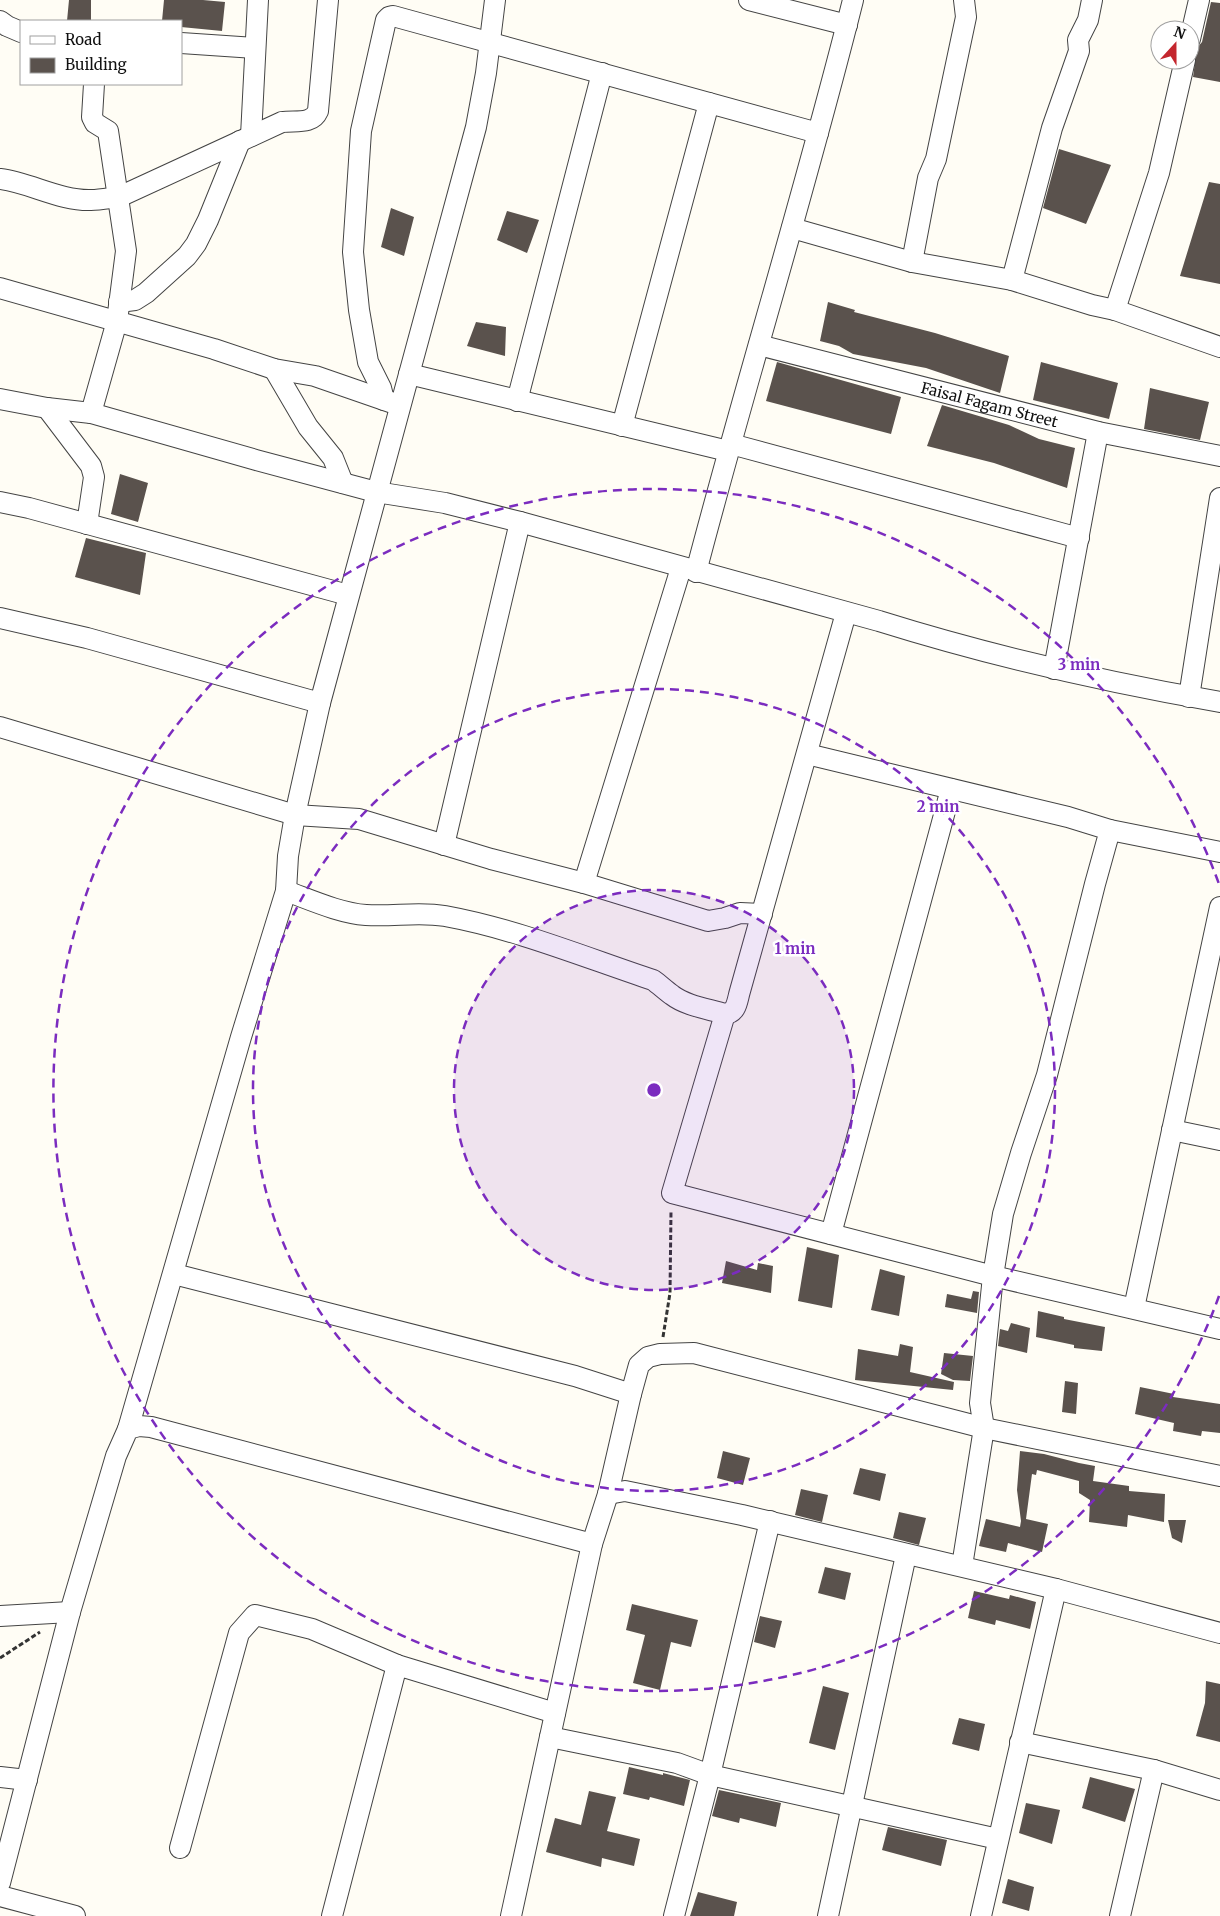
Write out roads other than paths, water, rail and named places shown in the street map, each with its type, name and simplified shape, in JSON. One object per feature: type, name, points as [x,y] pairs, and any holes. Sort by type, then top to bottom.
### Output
[{"type":"street","points":[[118,311],[146,293],[187,256],[196,244],[246,139],[258,0]]},
{"type":"street","points":[[0,179],[16,181],[68,197],[91,200],[119,197],[282,122],[310,121],[317,114],[328,0]]},
{"type":"street","points":[[0,1883],[70,1612],[116,1456],[128,1429],[241,1037],[286,892],[288,856],[295,815],[320,703],[376,492],[392,403],[408,374],[476,127],[495,0]]},
{"type":"street","points":[[749,0],[847,25]]},
{"type":"street","points":[[584,883],[729,448],[792,228],[853,0]]},
{"type":"street","points":[[912,262],[928,178],[936,159],[966,17],[964,0]]},
{"type":"street","points":[[1012,280],[1052,128],[1079,51],[1078,40],[1088,20],[1092,0]]},
{"type":"street","points":[[1194,20],[1199,0]]},
{"type":"street","points":[[392,403],[381,388],[368,362],[359,310],[353,252],[361,130],[386,20],[389,17],[394,16],[818,133]]},
{"type":"street","points":[[0,21],[20,32]]},
{"type":"street","points":[[182,43],[255,48]]},
{"type":"street","points":[[1115,310],[1159,173],[1183,70]]},
{"type":"street","points":[[517,401],[602,73]]},
{"type":"street","points":[[91,413],[118,311],[126,251],[108,131],[95,123],[92,117],[94,85]]},
{"type":"street","points":[[622,426],[709,103]]},
{"type":"street","points":[[792,228],[912,262],[1012,280],[1092,305],[1115,310],[1220,347]]},
{"type":"street","points":[[0,288],[118,311],[214,349],[274,369],[315,376],[392,403]]},
{"type":"street","name":"Faisal Fagam Street","points":[[759,345],[1098,432],[1220,456]]},
{"type":"street","points":[[274,369],[308,427],[333,458],[343,483]]},
{"type":"street","points":[[408,374],[622,426],[729,448],[1079,538]]},
{"type":"street","points":[[0,399],[47,408],[91,413],[376,492],[445,503],[520,522],[933,638],[1054,669],[1220,702]]},
{"type":"street","points":[[47,408],[90,466],[94,477],[87,524]]},
{"type":"street","points":[[1054,669],[1098,432]]},
{"type":"street","points":[[1189,696],[1216,551],[1220,498]]},
{"type":"street","points":[[0,502],[348,595]]},
{"type":"street","points":[[444,845],[520,522]]},
{"type":"street","points":[[286,892],[363,915],[387,916],[420,912],[484,924],[653,980],[678,998],[725,1014],[734,1011],[846,613]]},
{"type":"street","points":[[0,618],[87,638],[320,703]]},
{"type":"street","points":[[0,727],[295,815],[359,819],[444,845],[584,883],[708,921],[725,918],[740,912],[762,914]]},
{"type":"street","points":[[807,754],[1068,817],[1110,830],[1220,852]]},
{"type":"street","points":[[831,1234],[951,789]]},
{"type":"street","points":[[962,1566],[984,1428],[980,1403],[1003,1214],[1020,1153],[1047,1075],[1094,884],[1110,830]]},
{"type":"street","points":[[1134,1308],[1220,907]]},
{"type":"street","points":[[725,1014],[672,1193],[994,1276],[1220,1329]]},
{"type":"street","points":[[1172,1130],[1220,1140]]},
{"type":"street","points":[[174,1274],[575,1376],[631,1394]]},
{"type":"street","points":[[511,1916],[592,1544],[598,1520],[608,1494],[639,1365],[648,1357],[660,1354],[694,1353],[984,1428],[1220,1476]]},
{"type":"street","points":[[128,1429],[139,1426],[151,1427],[592,1544]]},
{"type":"street","points":[[608,1494],[625,1491],[770,1521],[906,1555],[962,1566],[1056,1589],[1220,1633]]},
{"type":"street","points":[[674,1916],[710,1775],[770,1521]]},
{"type":"street","points":[[828,1916],[906,1555]]},
{"type":"street","points":[[981,1916],[1056,1589]]},
{"type":"street","points":[[0,1616],[70,1612]]},
{"type":"street","points":[[180,1848],[239,1632],[255,1616],[312,1629],[398,1665],[555,1713]]},
{"type":"street","points":[[332,1916],[398,1665]]},
{"type":"street","points":[[550,1737],[677,1763],[710,1775],[998,1839]]},
{"type":"street","points":[[1020,1742],[1154,1770],[1220,1790]]},
{"type":"street","points":[[1120,1916],[1154,1770]]},
{"type":"street","points":[[0,1777],[27,1780]]},
{"type":"street","points":[[0,1896],[76,1916]]}]
